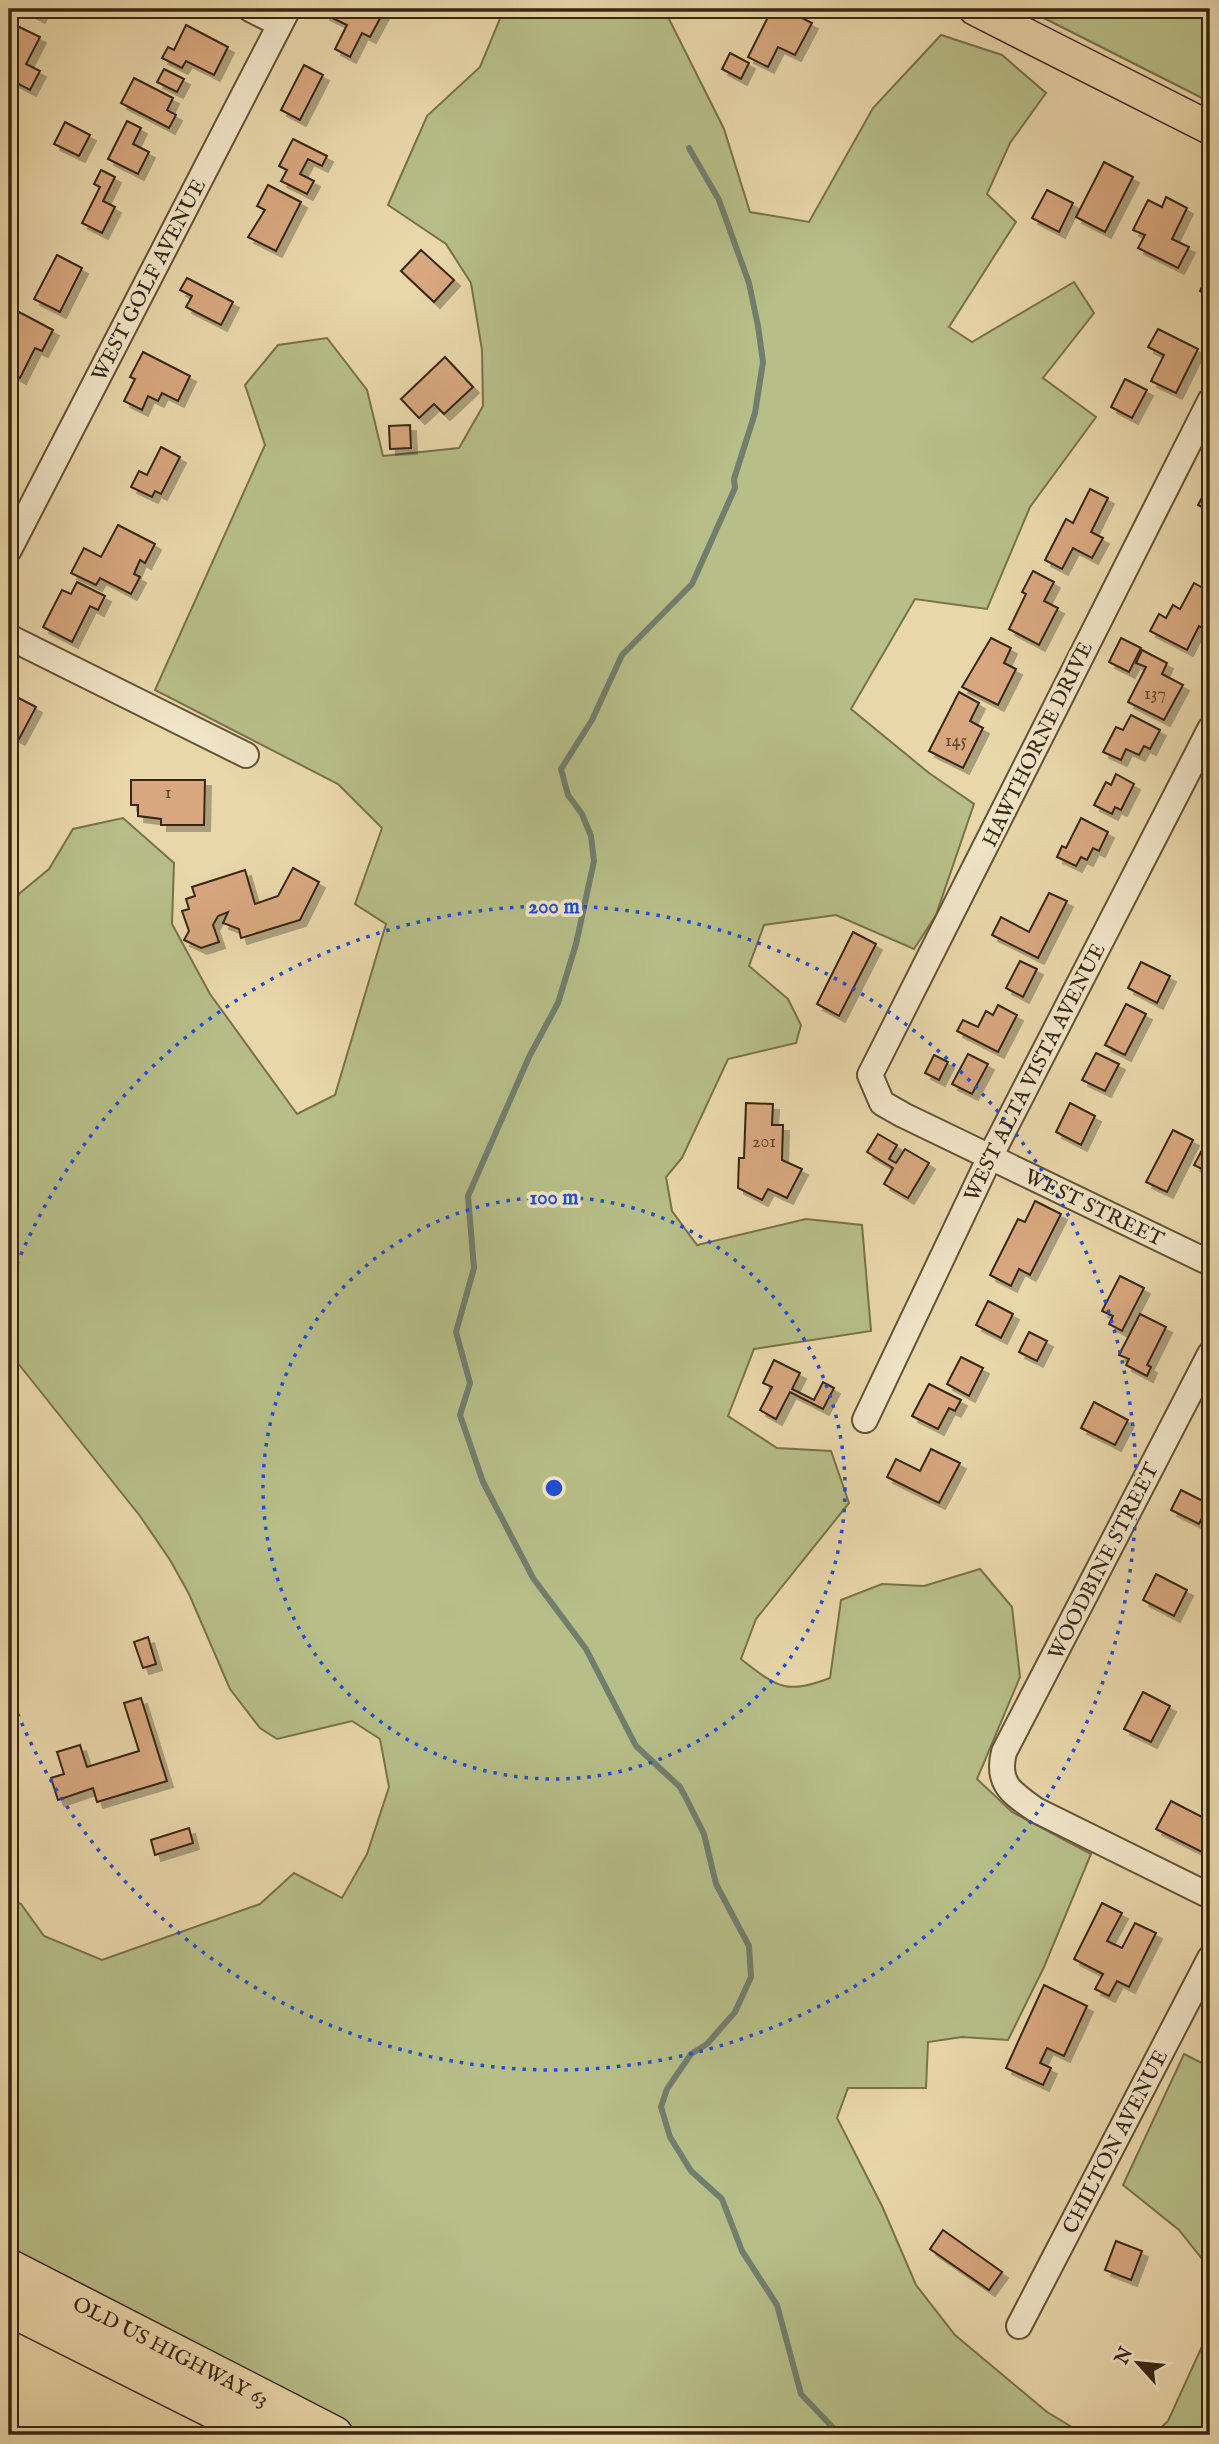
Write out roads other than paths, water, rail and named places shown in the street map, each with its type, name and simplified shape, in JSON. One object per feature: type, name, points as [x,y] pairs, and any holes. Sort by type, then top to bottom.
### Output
[{"type":"highway","name":"OLD US HIGHWAY 63","points":[[9,2268],[334,2435]]},
{"type":"highway","points":[[9,2307],[264,2435]]},
{"type":"main road","points":[[975,9],[1210,128]]},
{"type":"street","points":[[250,9],[284,16]]},
{"type":"street","name":"WEST GOLF AVENUE","points":[[9,550],[284,16]]},
{"type":"street","name":"HAWTHORNE DRIVE","points":[[873,1087],[870,1075],[1210,401]]},
{"type":"street","points":[[9,637],[246,755]]},
{"type":"street","name":"WEST ALTA VISTA AVENUE","points":[[864,1420],[990,1157],[1210,729]]},
{"type":"street","name":"WEST STREET","points":[[873,1087],[882,1103],[903,1115],[1210,1264]]},
{"type":"street","name":"WOODBINE STREET","points":[[1210,1354],[1004,1752],[1000,1770],[1010,1792],[1036,1810],[1210,1896]]},
{"type":"street","name":"CHILTON AVENUE","points":[[1020,2326],[1210,1958]]},
{"type":"waterway","points":[[689,148],[719,200],[749,283],[763,362],[755,413],[734,479],[735,488],[692,584],[622,655],[592,720],[561,769],[568,795],[582,814],[591,836],[594,861],[576,944],[558,1003],[529,1057],[468,1196],[474,1268],[456,1332],[470,1383],[460,1415],[483,1482],[533,1578],[586,1649],[636,1746],[680,1787],[685,1796],[704,1834],[716,1884],[749,1946],[751,1977],[735,2012],[707,2044],[691,2054],[667,2089],[661,2107],[670,2137],[691,2171],[722,2199],[742,2251],[777,2305],[801,2394],[840,2435]]}]
